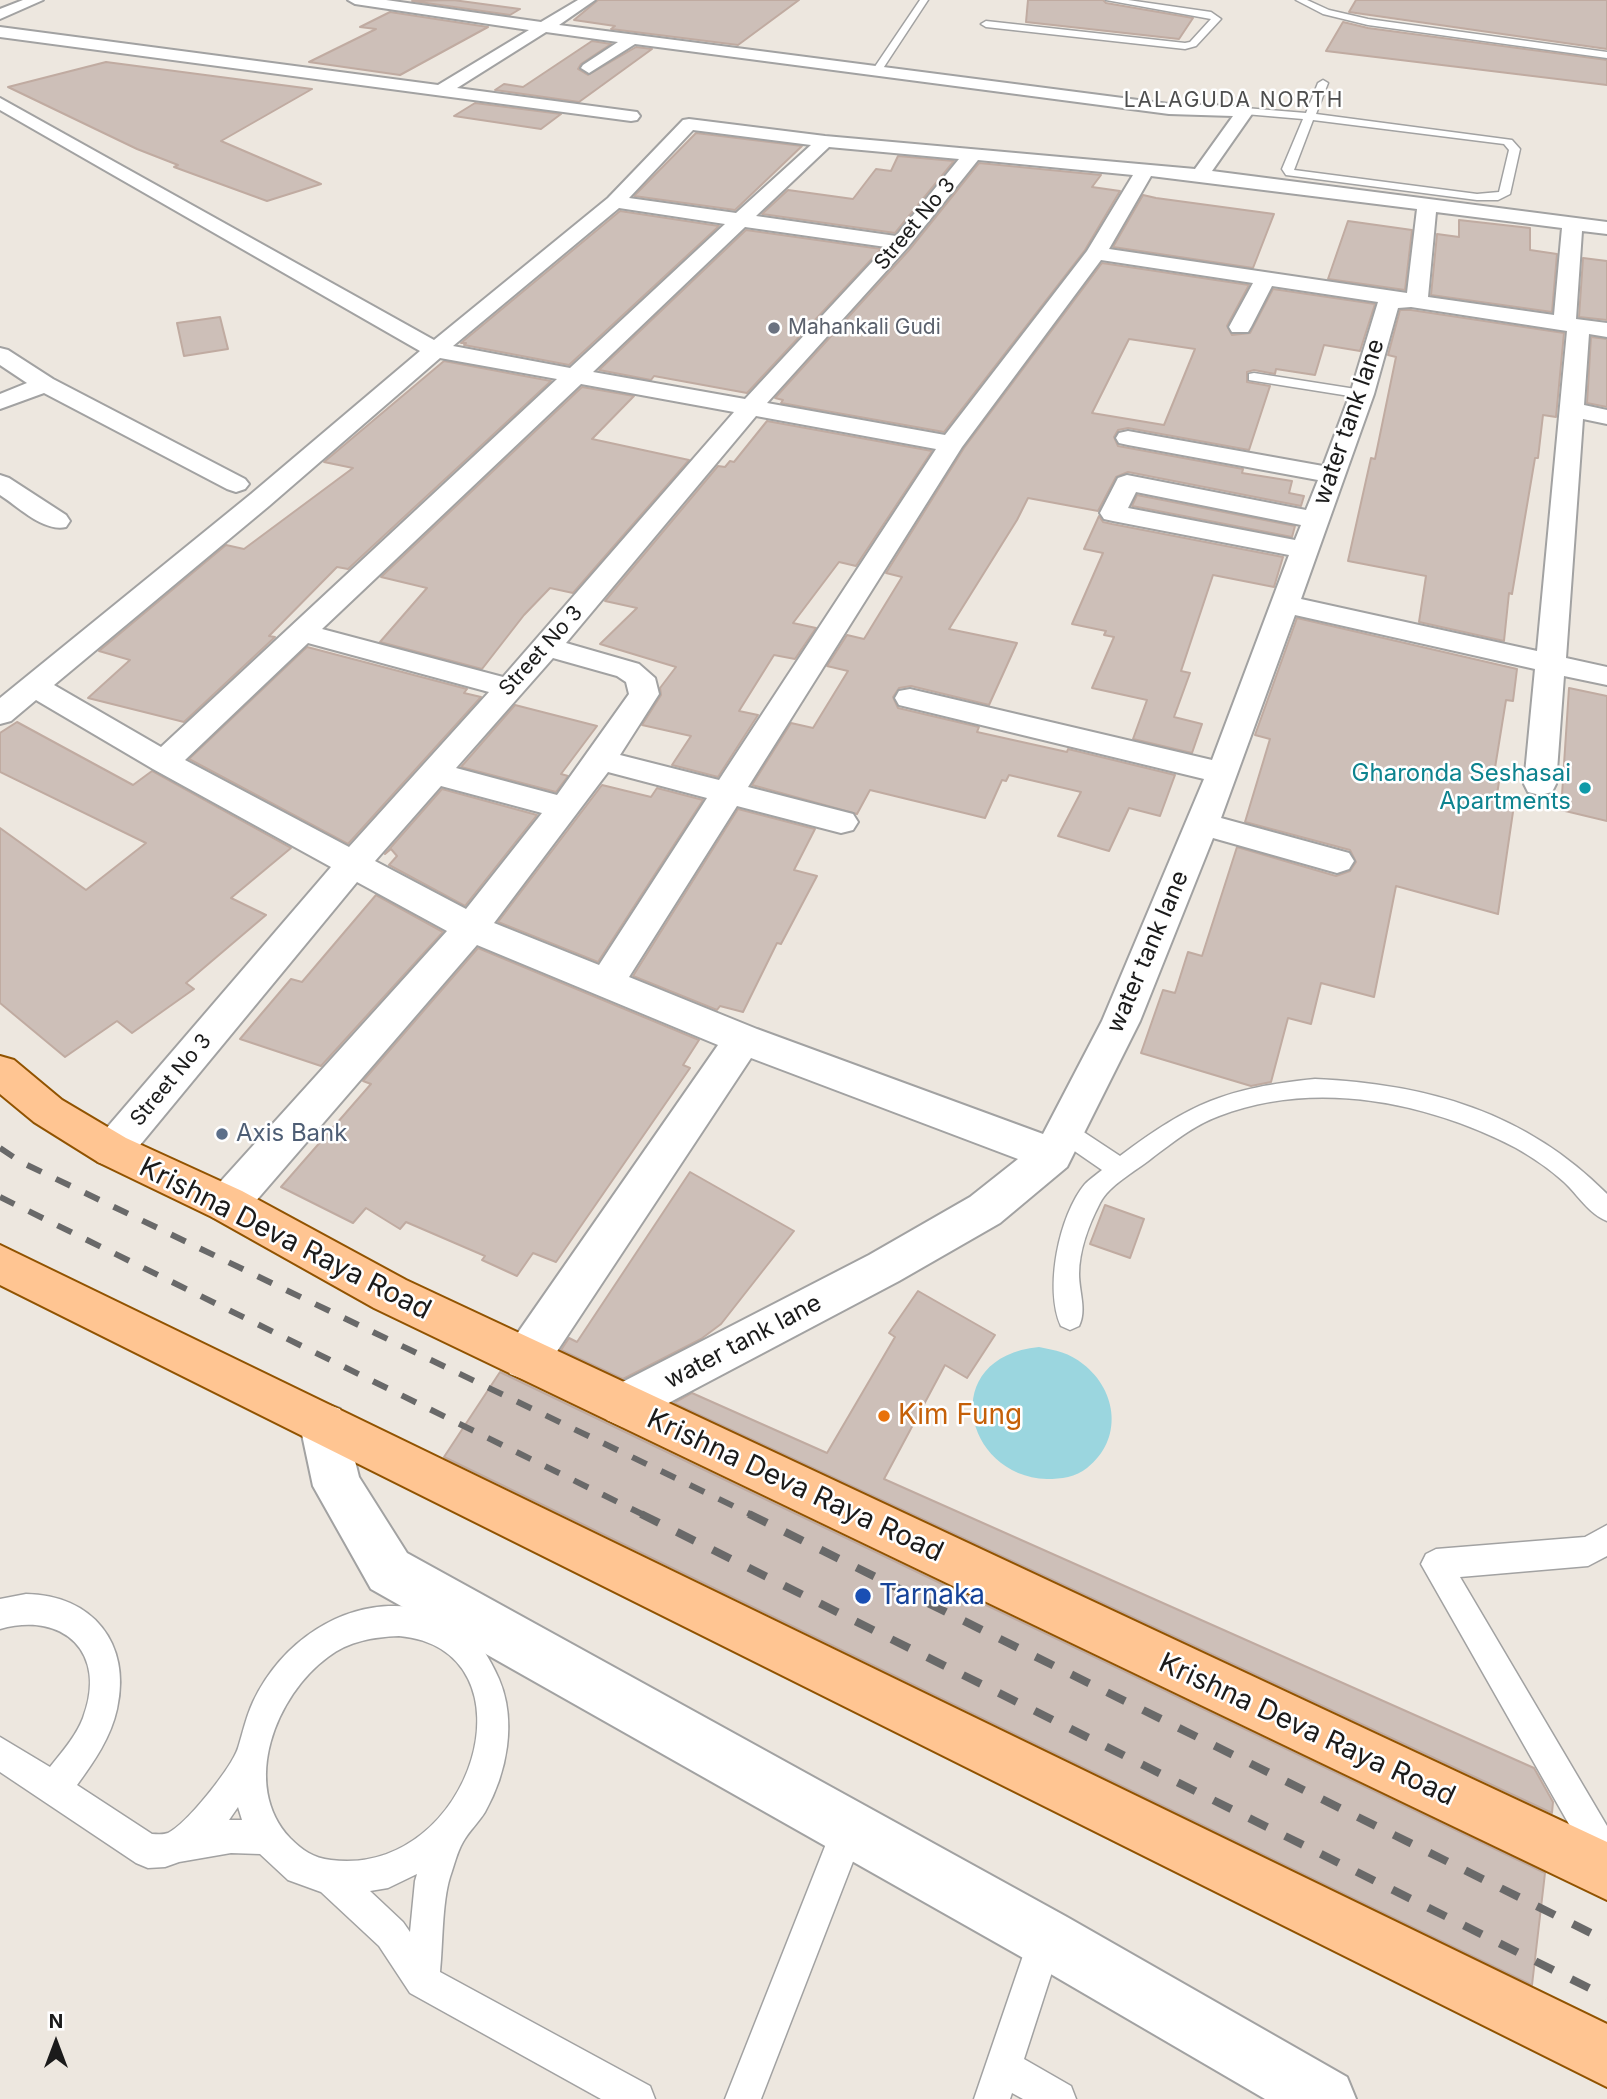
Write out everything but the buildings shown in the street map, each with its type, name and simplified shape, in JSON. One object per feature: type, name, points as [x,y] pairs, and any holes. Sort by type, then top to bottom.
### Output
[{"type":"main road","name":"Krishna Deva Raya Road","points":[[0,1071],[48,1111],[112,1150],[227,1204],[390,1294],[1607,1872]]},
{"type":"main road","points":[[0,1264],[1607,2056]]},
{"type":"street","points":[[0,14],[36,0]]},
{"type":"street","points":[[355,0],[542,27],[663,50]]},
{"type":"street","points":[[440,91],[588,0]]},
{"type":"street","points":[[0,32],[631,116]]},
{"type":"street","points":[[0,48],[29,37]]},
{"type":"street","points":[[597,40],[877,71],[1169,109],[1245,111]]},
{"type":"street","points":[[589,68],[628,42]]},
{"type":"street","points":[[0,103],[435,350],[951,444]]},
{"type":"street","points":[[1200,174],[1245,111]]},
{"type":"street","points":[[0,714],[615,202],[688,124],[825,141],[1200,174],[1607,228]]},
{"type":"street","points":[[164,762],[825,141]]},
{"type":"street","name":"Street No 3","points":[[112,1150],[352,864],[546,646],[749,409],[901,243],[973,154]]},
{"type":"street","points":[[607,982],[951,444],[1097,253],[1145,171]]},
{"type":"street","points":[[615,202],[901,243]]},
{"type":"street","points":[[1417,300],[1427,203]]},
{"type":"street","points":[[1540,784],[1572,410],[1572,223]]},
{"type":"street","points":[[1097,253],[1607,330]]},
{"type":"street","points":[[1240,327],[1266,278]]},
{"type":"street","name":"water tank lane","points":[[623,1405],[884,1268],[985,1210],[1059,1143],[1121,1021],[1223,773],[1285,604],[1314,506],[1362,394],[1389,302],[1417,300]]},
{"type":"street","points":[[0,355],[45,384],[236,484]]},
{"type":"street","points":[[0,402],[45,384]]},
{"type":"street","points":[[1572,410],[1607,417]]},
{"type":"street","points":[[1128,439],[1314,506]]},
{"type":"street","points":[[0,483],[57,521]]},
{"type":"street","points":[[1127,483],[1314,506],[1114,513],[1127,483]]},
{"type":"street","points":[[1093,517],[1314,506]]},
{"type":"street","points":[[1285,604],[1607,676]]},
{"type":"street","points":[[302,633],[508,688]]},
{"type":"street","points":[[227,1204],[471,928],[600,760],[644,694],[640,678],[628,670],[546,646]]},
{"type":"street","points":[[33,686],[164,762],[471,928],[743,1039],[1059,1143]]},
{"type":"street","points":[[910,698],[1223,773]]},
{"type":"street","points":[[600,760],[841,822]]},
{"type":"street","points":[[434,773],[564,808]]},
{"type":"street","points":[[1202,824],[1337,861]]},
{"type":"street","points":[[526,1359],[743,1039]]},
{"type":"street","points":[[323,1425],[337,1486],[389,1571],[1046,1938],[1325,2099]]},
{"type":"lane","points":[[877,71],[924,0]]},
{"type":"lane","points":[[986,24],[1185,46],[1193,44],[1216,19],[1211,15],[1108,0]]},
{"type":"lane","points":[[1300,0],[1326,12],[1368,22],[1607,55]]},
{"type":"lane","points":[[1245,111],[1307,117],[1508,142],[1515,149],[1504,194],[1498,197],[1477,197],[1290,173],[1288,169],[1307,117],[1323,83]]},
{"type":"lane","points":[[1254,377],[1362,394]]},
{"type":"lane","points":[[1070,1318],[1066,1272],[1076,1225],[1093,1192],[1175,1128],[1213,1108],[1252,1096],[1292,1090],[1351,1088],[1409,1097],[1468,1114],[1535,1147],[1592,1191],[1607,1210]]},
{"type":"lane","points":[[1059,1143],[1120,1169]]},
{"type":"lane","points":[[1607,1540],[1588,1551],[1436,1564],[1607,1858]]},
{"type":"lane","points":[[0,1614],[12,1609],[46,1609],[75,1621],[96,1642],[104,1674],[101,1711],[86,1746],[54,1789]]},
{"type":"lane","points":[[331,1879],[373,1878],[414,1862],[449,1833],[477,1796],[492,1754],[494,1712],[484,1675],[463,1644],[431,1625],[394,1619],[355,1625],[318,1645],[285,1676],[262,1716],[250,1759],[252,1801],[267,1838],[295,1865],[331,1879],[391,1934],[422,1981],[637,2099]]},
{"type":"lane","points":[[0,1753],[148,1852],[163,1854],[181,1846],[231,1836],[267,1838]]},
{"type":"lane","points":[[181,1846],[196,1833],[250,1759]]},
{"type":"lane","points":[[743,2099],[849,1828]]},
{"type":"lane","points":[[422,1981],[432,1881],[449,1833]]},
{"type":"lane","points":[[1046,1938],[998,2083],[1058,2099]]},
{"type":"water","points":[[1039,1347],[1078,1360],[1095,1375],[1109,1401],[1112,1416],[1111,1430],[1099,1457],[1078,1474],[1058,1479],[1018,1473],[996,1459],[981,1439],[973,1416],[975,1392],[985,1371],[1007,1355]]},
{"type":"railway","points":[[0,1148],[21,1162],[752,1515]]},
{"type":"railway","points":[[0,1197],[644,1515]]},
{"type":"railway","points":[[641,1514],[1607,1997]]},
{"type":"railway","points":[[749,1514],[1607,1941]]},
{"type":"place","name":"Mahankali Gudi","points":[[774,328]]},
{"type":"place","name":"Gharonda Seshasai Apartments","points":[[1585,788]]},
{"type":"place","name":"Axis Bank","points":[[222,1134]]},
{"type":"place","name":"Kim Fung","points":[[884,1416]]},
{"type":"place","name":"Tarnaka","points":[[863,1596]]},
{"type":"district","name":"LALAGUDA NORTH","points":[[1234,101]]}]
